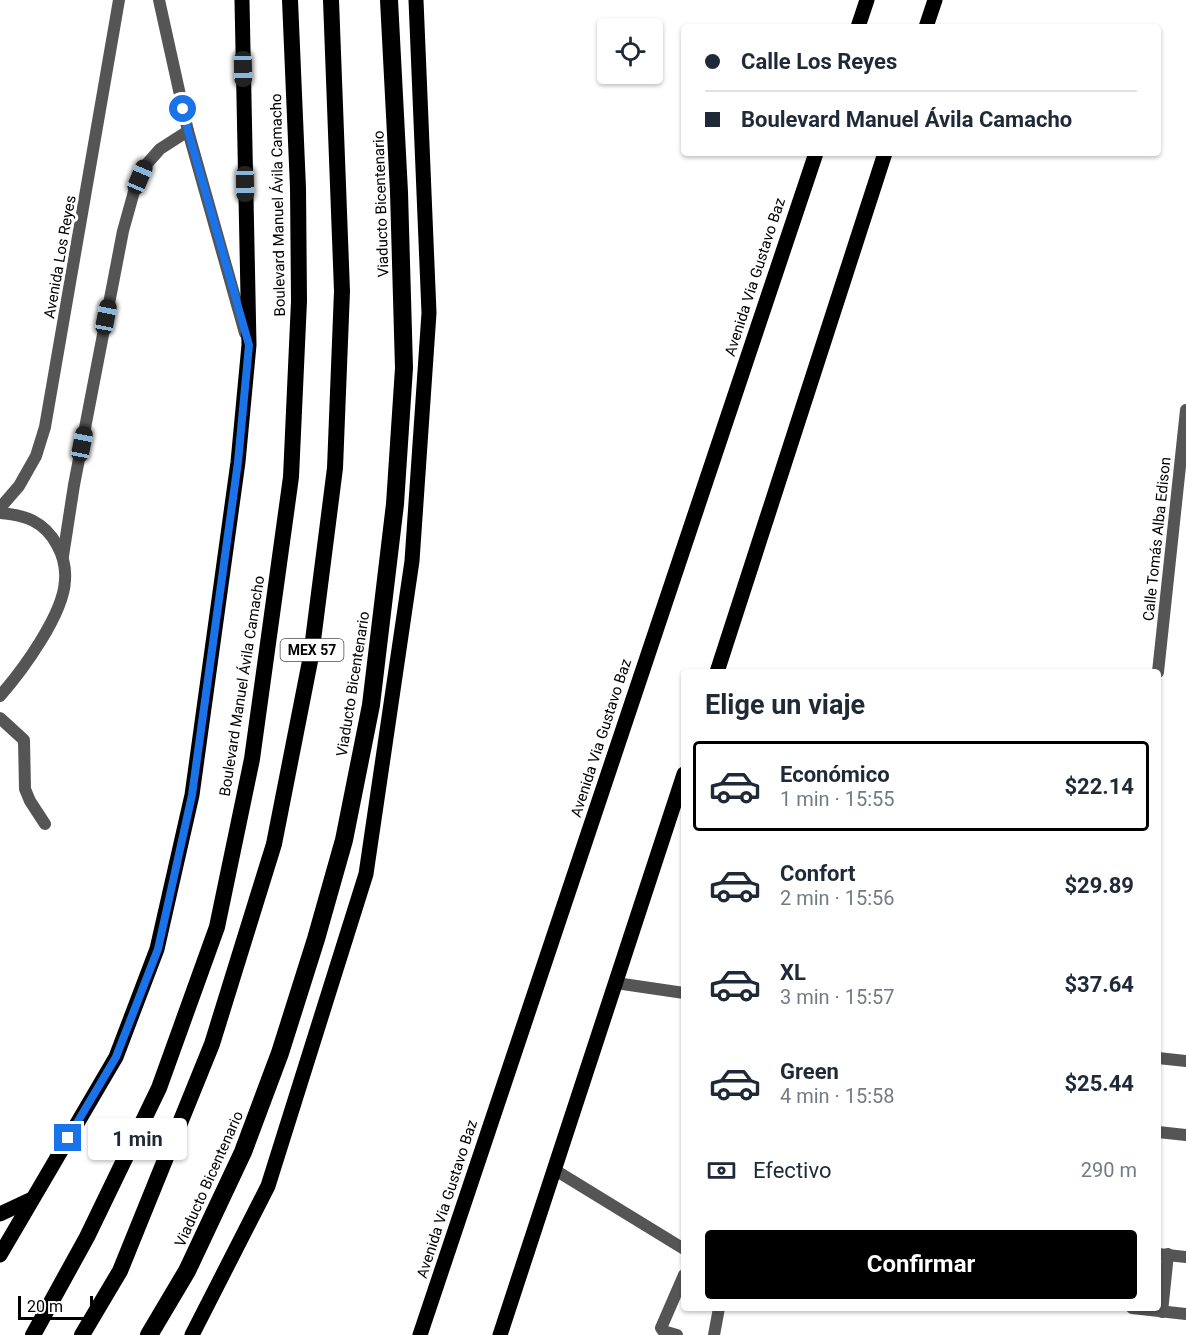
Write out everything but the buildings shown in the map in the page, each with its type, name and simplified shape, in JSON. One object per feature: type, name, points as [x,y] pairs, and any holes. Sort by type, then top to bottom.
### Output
[{"type":"highway","name":"Boulevard Manuel Ávila Camacho","points":[[33,1335],[87,1237],[159,1088],[218,927],[252,759],[291,477],[299,301],[298,189],[290,0]]},
{"type":"highway","name":"MEX 57","points":[[85,1333],[120,1271],[212,1044],[274,844],[311,656],[335,468],[342,291],[331,0]]},
{"type":"highway","name":"Viaducto Bicentenario","points":[[149,1335],[187,1270],[243,1152],[280,1053],[344,840],[372,705],[395,504],[404,368],[400,214],[389,0]]},
{"type":"main road","points":[[0,1255],[116,1057],[158,949],[192,795],[238,462],[249,345],[242,0]]},
{"type":"main road","points":[[192,1335],[268,1186],[366,874],[412,561],[429,313],[416,0]]},
{"type":"main road","points":[[859,24],[867,0]]},
{"type":"main road","points":[[927,24],[935,0]]},
{"type":"main road","name":"Avenida Via Gustavo Baz","points":[[420,1335],[815,156]]},
{"type":"main road","points":[[718,669],[884,156]]},
{"type":"main road","points":[[500,1335],[681,783]]},
{"type":"main road","points":[[0,1214],[32,1199]]},
{"type":"street","name":"Avenida Los Reyes","points":[[0,508],[19,486],[36,456],[45,427],[120,0]]},
{"type":"street","points":[[159,0],[188,131],[249,345]]},
{"type":"street","points":[[0,696],[20,673],[51,623],[60,602],[65,581],[63,556],[74,485],[123,231],[132,198],[145,166],[160,149],[188,131]]},
{"type":"street","name":"Calle Tomás Alba Edison","points":[[1158,669],[1186,410]]},
{"type":"street","points":[[0,513],[20,515],[41,525],[54,538],[63,556]]},
{"type":"street","points":[[0,718],[24,740],[25,789],[45,824]]},
{"type":"street","points":[[616,983],[681,993]]},
{"type":"street","points":[[1161,1058],[1186,1061]]},
{"type":"street","points":[[1161,1132],[1186,1135]]},
{"type":"street","points":[[555,1170],[681,1247]]},
{"type":"street","points":[[1162,1312],[1163,1254],[1186,1257]]},
{"type":"street","points":[[677,1335],[663,1331],[661,1328],[681,1282]]},
{"type":"street","points":[[714,1335],[718,1311]]},
{"type":"street","points":[[1154,1311],[1186,1314]]},
{"type":"route","points":[[68,1138],[116,1057],[158,949],[192,795],[238,462],[249,345],[183,109]]}]
